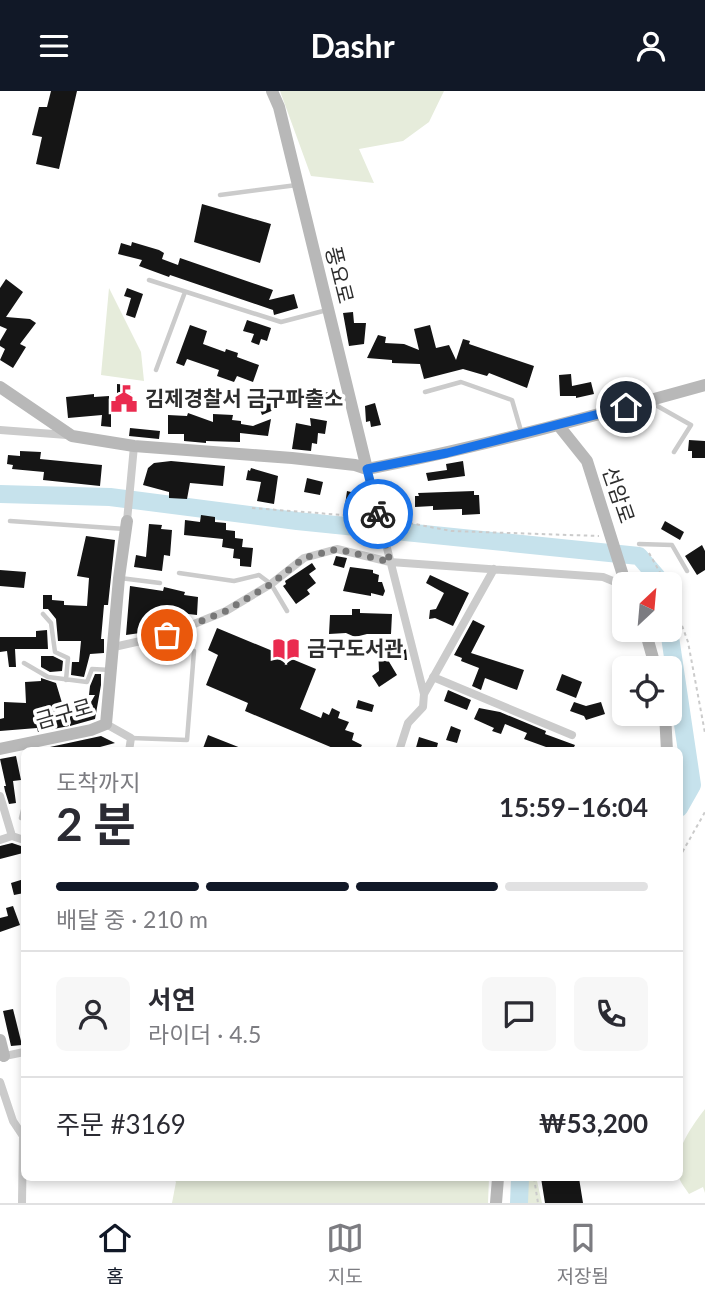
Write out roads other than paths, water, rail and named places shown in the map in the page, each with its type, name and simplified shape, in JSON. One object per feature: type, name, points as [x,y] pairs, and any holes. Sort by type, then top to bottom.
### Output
[{"type":"main road","name":"풍요로","points":[[272,91],[279,107],[367,469]]},
{"type":"main road","points":[[0,387],[72,436],[134,446],[292,458],[355,465],[367,469],[523,435],[705,385]]},
{"type":"main road","name":"선암로","points":[[559,426],[587,461],[622,572]]},
{"type":"main road","name":"금구로","points":[[33,747],[106,724],[119,578],[127,525]]},
{"type":"main road","points":[[666,726],[667,747]]},
{"type":"main road","name":"금구로","points":[[0,749],[21,748]]},
{"type":"main road","points":[[0,1040],[2,1056]]},
{"type":"main road","points":[[496,1203],[498,1181]]},
{"type":"street","points":[[0,430],[72,436]]},
{"type":"street","points":[[127,525],[134,446]]},
{"type":"street","points":[[367,469],[424,694],[423,707],[408,723],[400,747]]},
{"type":"street","points":[[114,647],[167,635],[226,611],[271,584],[304,558],[337,549],[389,559],[612,579]]},
{"type":"street","points":[[424,694],[494,569]]},
{"type":"street","points":[[433,677],[572,735]]},
{"type":"street","points":[[106,724],[131,738],[130,747]]},
{"type":"street","points":[[0,796],[12,836]]},
{"type":"street","points":[[0,840],[12,836],[21,839]]},
{"type":"street","points":[[2,1056],[21,1053]]},
{"type":"street","points":[[0,1082],[13,1121],[21,1133]]},
{"type":"street","points":[[22,1181],[22,1203]]},
{"type":"lane","points":[[220,195],[298,185]]},
{"type":"lane","points":[[149,280],[281,322],[328,310]]},
{"type":"lane","points":[[156,370],[185,292]]},
{"type":"lane","points":[[425,392],[461,382],[512,400],[523,435]]},
{"type":"lane","points":[[648,401],[691,425],[674,452]]},
{"type":"lane","points":[[10,521],[127,525]]},
{"type":"lane","points":[[639,544],[672,545],[688,571]]},
{"type":"lane","points":[[179,573],[234,581],[259,575],[271,584],[287,611]]},
{"type":"lane","points":[[119,578],[160,583]]},
{"type":"lane","points":[[43,614],[51,623],[55,652],[68,658],[65,680]]},
{"type":"lane","points":[[131,738],[187,740],[194,651]]},
{"type":"lane","points":[[24,663],[48,677],[87,683],[92,669],[111,671]]},
{"type":"waterway","points":[[0,494],[110,497],[297,521],[639,556],[653,572]]},
{"type":"waterway","points":[[671,642],[692,785],[683,801]]},
{"type":"waterway","points":[[519,1203],[520,1181]]},
{"type":"place","name":"김제경찰서 금구파출소","points":[[124,399]]},
{"type":"place","name":"금구도서관","points":[[286,649]]}]
